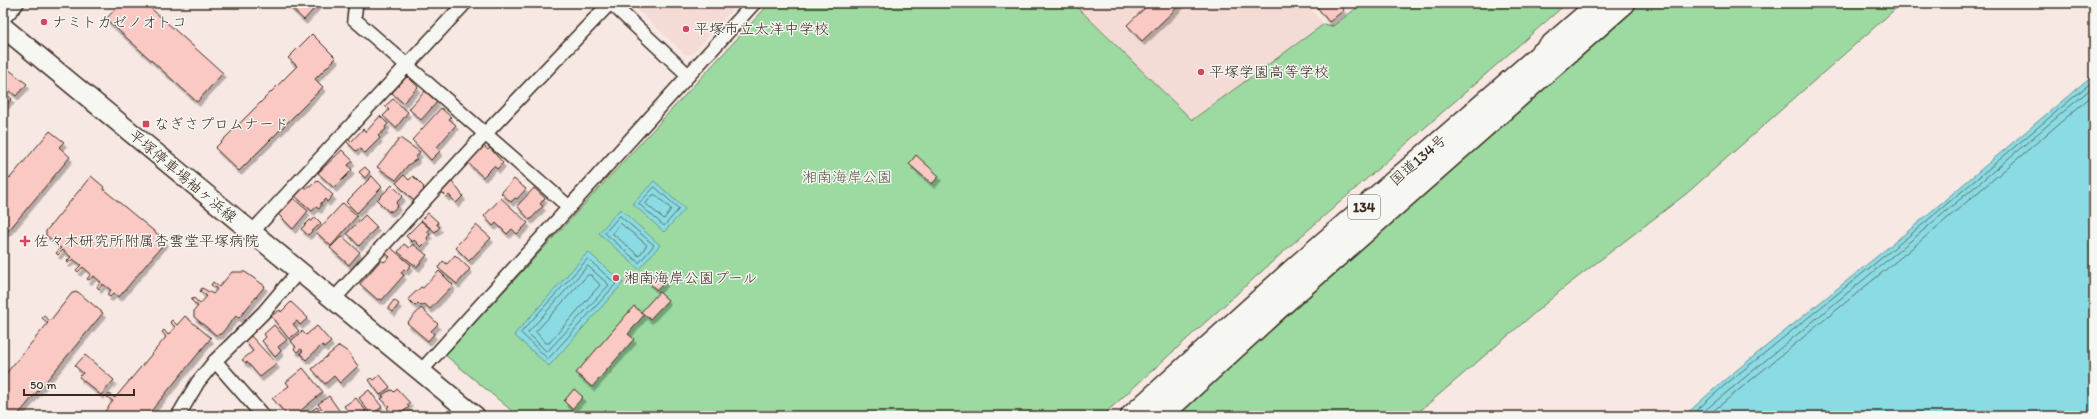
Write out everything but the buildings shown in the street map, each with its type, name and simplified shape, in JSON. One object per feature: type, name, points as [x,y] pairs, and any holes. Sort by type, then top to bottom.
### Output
[{"type":"highway","name":"国道134号","points":[[1132,416],[1305,259],[1599,3]]},
{"type":"highway","name":"国道134号","points":[[1160,416],[1278,308],[1624,3]]},
{"type":"main road","name":"平塚停車場袖ヶ浜線","points":[[3,27],[298,272],[475,416]]},
{"type":"street","points":[[3,16],[15,3]]},
{"type":"street","points":[[356,3],[354,20],[407,64],[569,208]]},
{"type":"street","points":[[251,233],[465,3]]},
{"type":"street","points":[[333,300],[485,134],[610,3],[688,75]]},
{"type":"street","points":[[421,371],[754,3]]},
{"type":"street","points":[[178,416],[198,382],[215,361],[264,312],[298,272]]},
{"type":"street","points":[[215,361],[263,416]]},
{"type":"shaded area","name":"平塚市立太洋中学校","points":[[630,3],[738,3],[692,54],[685,54]]},
{"type":"shaded area","name":"平塚学園高等学校","points":[[1073,3],[1305,3],[1324,24],[1192,121]]},
{"type":"green space","name":"湘南海岸公園","points":[[770,3],[1073,3],[1192,120],[1324,24],[1333,26],[1363,3],[1567,3],[1282,253],[1102,416],[518,416],[445,355]]},
{"type":"green space","points":[[1638,3],[1902,3],[1686,194],[1565,287],[1414,416],[1166,416]]},
{"type":"water","points":[[2094,74],[2094,416],[1684,416],[1722,382],[1907,232]]},
{"type":"water","points":[[654,181],[685,209],[664,232],[633,204]]},
{"type":"water","points":[[620,209],[660,245],[639,269],[599,233]]},
{"type":"water","points":[[588,252],[623,283],[549,366],[514,335]]},
{"type":"place","name":"ナミトカゼノオトコ","points":[[44,22]]},
{"type":"place","name":"平塚市立太洋中学校","points":[[686,29]]},
{"type":"place","name":"平塚学園高等学校","points":[[1201,72]]},
{"type":"place","name":"なぎさプロムナード","points":[[146,124]]},
{"type":"place","name":"佐々木研究所附属杏雲堂平塚病院","points":[[25,241]]},
{"type":"place","name":"湘南海岸公園プール","points":[[616,278]]}]
